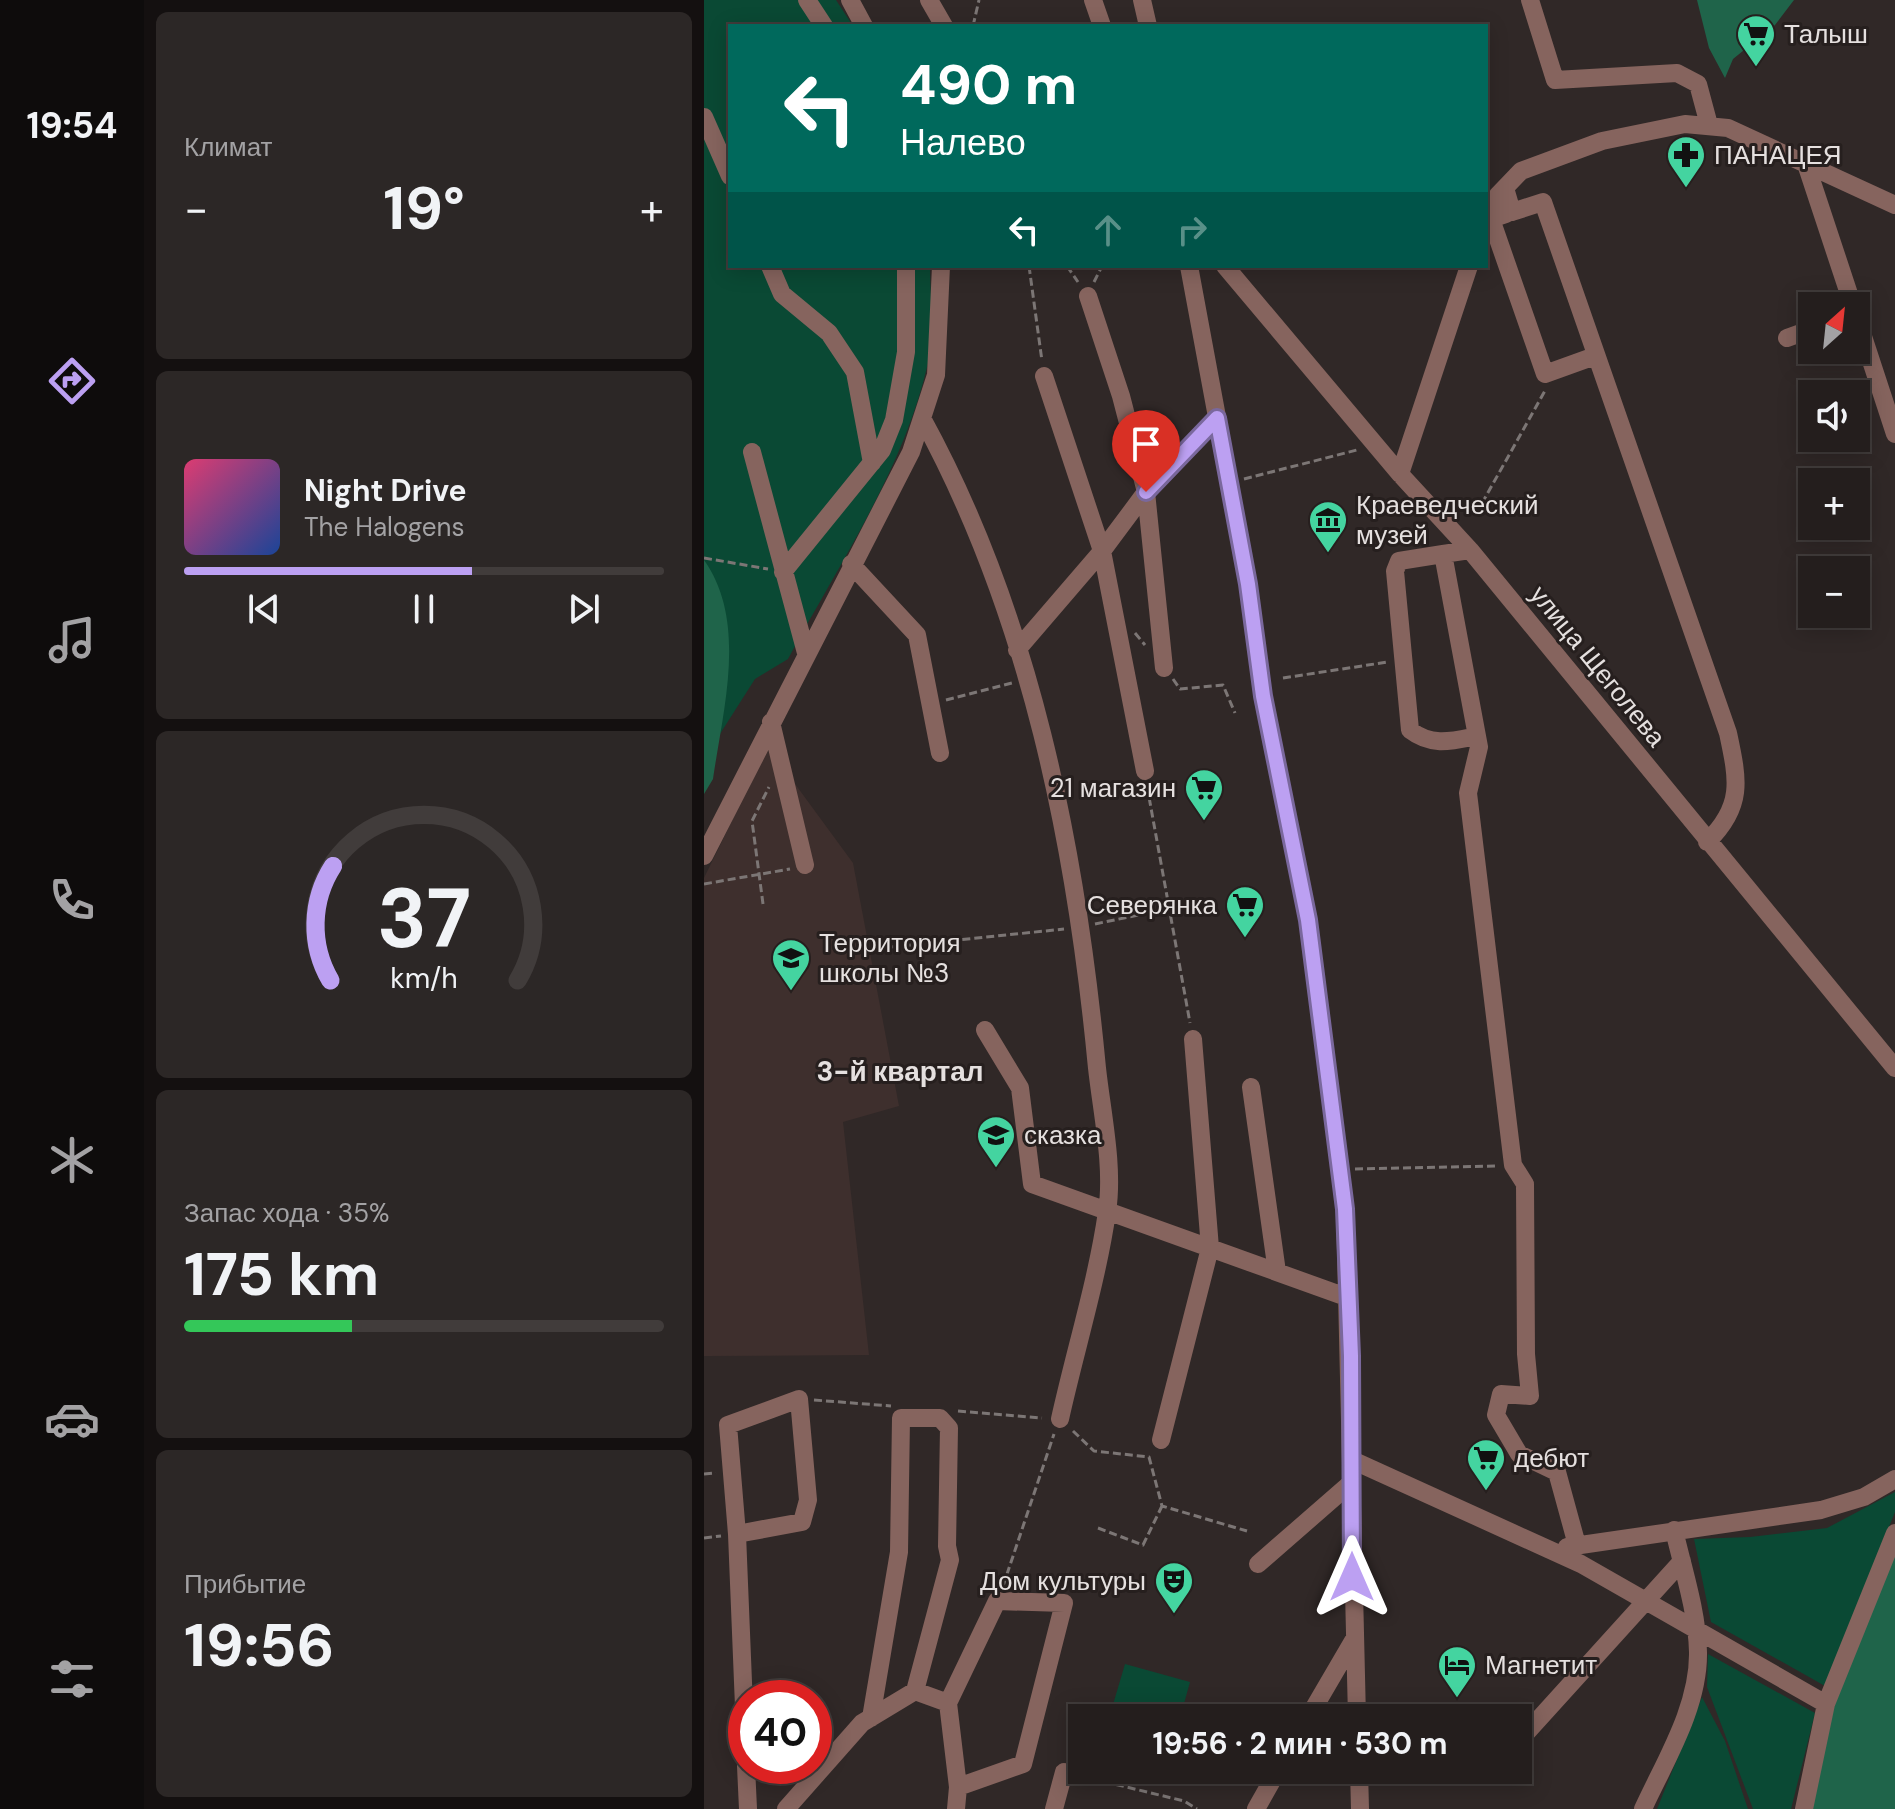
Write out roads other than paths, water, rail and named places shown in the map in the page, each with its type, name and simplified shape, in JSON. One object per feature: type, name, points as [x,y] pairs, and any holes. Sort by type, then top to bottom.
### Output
[{"type":"street","points":[[807,0],[823,24]]},
{"type":"street","points":[[850,0],[863,24]]},
{"type":"street","points":[[929,0],[943,24]]},
{"type":"street","points":[[1093,0],[1101,24]]},
{"type":"street","points":[[1142,0],[1143,24]]},
{"type":"street","points":[[1530,0],[1555,80],[1677,73],[1698,84],[1709,125]]},
{"type":"street","points":[[704,117],[728,171]]},
{"type":"street","points":[[1488,213],[1521,171],[1602,141],[1685,124],[1728,128],[1895,205]]},
{"type":"street","points":[[1806,164],[1848,292]]},
{"type":"street","points":[[1505,188],[1512,212]]},
{"type":"street","points":[[1595,356],[1545,374],[1491,219],[1543,202],[1728,733],[1735,766],[1734,804],[1727,823],[1707,842]]},
{"type":"street","points":[[771,268],[782,294],[829,333],[855,372],[872,463]]},
{"type":"street","points":[[783,572],[882,450],[894,420],[906,352],[906,268]]},
{"type":"street","points":[[704,856],[911,452],[936,375],[941,268]]},
{"type":"street","points":[[1189,268],[1248,584],[1263,696],[1308,920],[1345,1209],[1356,1704]]},
{"type":"street","name":"улица Щеголева","points":[[1227,268],[1400,474],[1470,550],[1895,1068]]},
{"type":"street","points":[[1400,474],[1468,268]]},
{"type":"street","points":[[1088,296],[1121,396],[1146,492],[1164,668]]},
{"type":"street","points":[[1787,338],[1798,334]]},
{"type":"street","points":[[1870,358],[1895,434]]},
{"type":"street","points":[[1044,376],[1102,551],[1145,771]]},
{"type":"street","points":[[922,418],[966,506],[1001,594],[1056,794],[1091,999],[1108,1211],[1060,1419]]},
{"type":"street","points":[[1017,650],[1102,551],[1146,492],[1217,418]]},
{"type":"street","points":[[752,452],[806,653]]},
{"type":"street","points":[[1470,550],[1399,561],[1395,571],[1410,730],[1420,738],[1441,744],[1477,736]]},
{"type":"street","points":[[1443,554],[1479,747],[1468,793],[1513,1165],[1525,1184],[1526,1354],[1530,1396],[1501,1394],[1496,1415],[1519,1454],[1557,1472],[1577,1545]]},
{"type":"street","points":[[851,564],[917,635],[940,753]]},
{"type":"street","points":[[771,722],[805,866]]},
{"type":"street","points":[[985,1030],[1020,1088],[1032,1184],[1349,1298]]},
{"type":"street","points":[[1161,1440],[1210,1248],[1193,1039]]},
{"type":"street","points":[[1251,1087],[1277,1272]]},
{"type":"street","points":[[737,1534],[802,1522],[808,1500],[799,1399],[728,1425],[737,1534],[743,1680]]},
{"type":"street","points":[[786,1809],[871,1718],[915,1691],[950,1560],[947,1546],[949,1428],[940,1418],[901,1418],[899,1552],[871,1718]]},
{"type":"street","points":[[1352,1460],[1550,1550],[1646,1599],[1826,1704]]},
{"type":"street","points":[[1550,1550],[1821,1510],[1864,1497],[1895,1479]]},
{"type":"street","points":[[1258,1564],[1352,1482]]},
{"type":"street","points":[[1643,1809],[1687,1713],[1698,1653],[1674,1530]]},
{"type":"street","points":[[1804,1809],[1826,1704],[1895,1533]]},
{"type":"street","points":[[1532,1726],[1682,1561]]},
{"type":"street","points":[[956,1809],[958,1787],[948,1703],[997,1601],[1064,1603],[1023,1764],[958,1787]]},
{"type":"street","points":[[1316,1704],[1353,1641]]},
{"type":"street","points":[[915,1691],[948,1703]]},
{"type":"street","points":[[1054,1809],[1064,1772]]},
{"type":"street","points":[[747,1784],[748,1809]]},
{"type":"street","points":[[1256,1809],[1270,1784]]},
{"type":"street","points":[[1359,1784],[1360,1809]]},
{"type":"place","name":"Талыш","points":[[1756,68]]},
{"type":"place","name":"ПАНАЦЕЯ","points":[[1686,189]]},
{"type":"place","name":"Краеведческий музей","points":[[1328,554]]},
{"type":"place","name":"21 магазин","points":[[1204,822]]},
{"type":"place","name":"Северянка","points":[[1245,939]]},
{"type":"place","name":"Территория школы №3","points":[[791,992]]},
{"type":"place","name":"сказка","points":[[996,1169]]},
{"type":"place","name":"дебют","points":[[1486,1492]]},
{"type":"place","name":"Дом культуры","points":[[1174,1615]]},
{"type":"place","name":"Магнетит","points":[[1457,1699]]},
{"type":"district","name":"3-й квартал","points":[[900,1071]]}]
